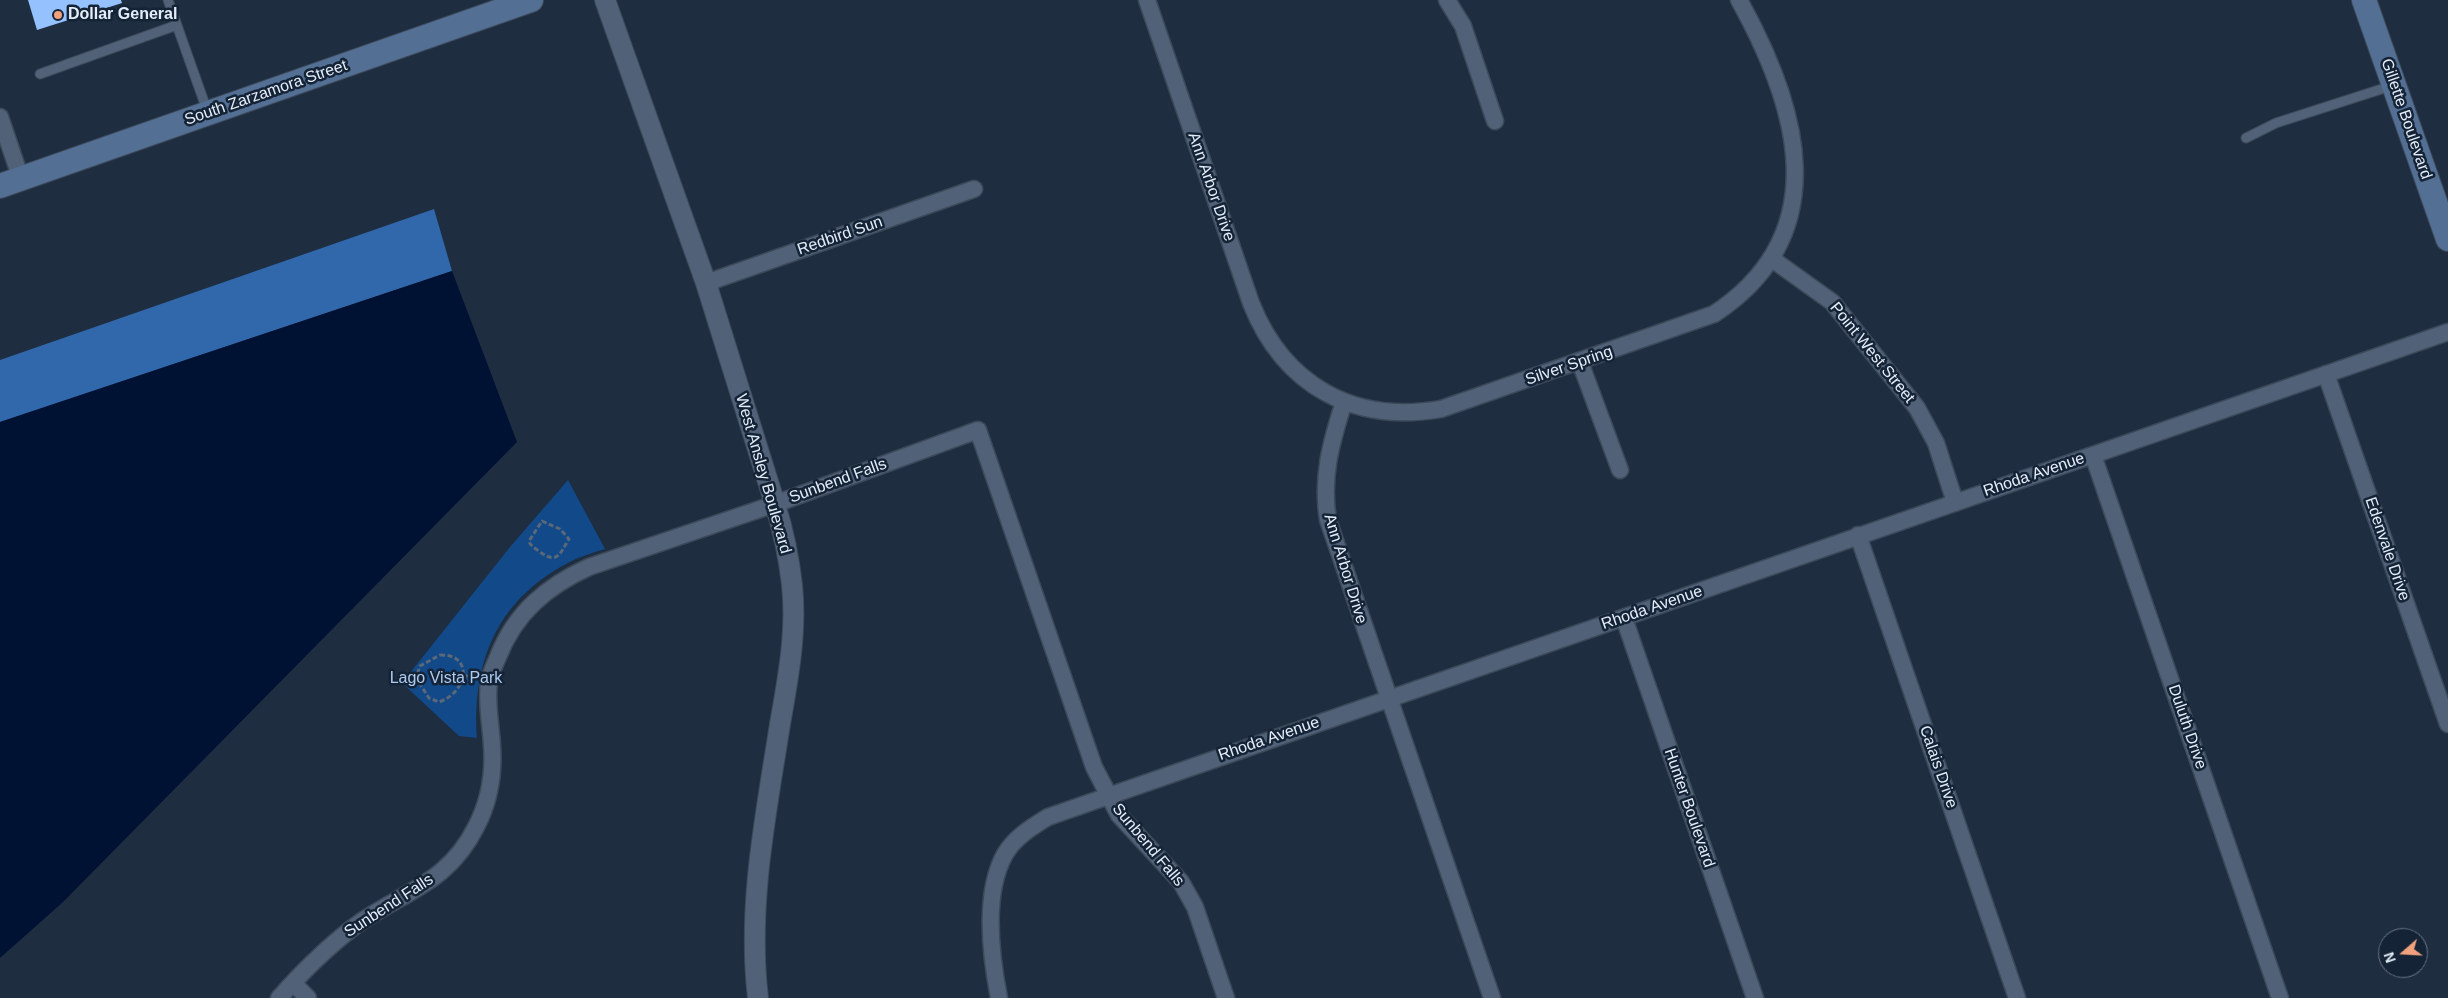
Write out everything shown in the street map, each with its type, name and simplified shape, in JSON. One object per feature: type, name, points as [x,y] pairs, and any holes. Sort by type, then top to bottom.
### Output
[{"type":"main road","name":"South Zarzamora Street","points":[[11,182],[531,0]]},
{"type":"main road","name":"Gillette Boulevard","points":[[2364,0],[2448,239]]},
{"type":"street","name":"West Ansley Boulevard","points":[[604,0],[706,283],[784,534],[792,585],[792,640],[760,856],[754,941],[758,998]]},
{"type":"street","name":"Ann Arbor Drive","points":[[1146,0],[1257,319],[1275,349],[1299,374],[1327,394],[1344,402],[1328,455],[1325,504],[1333,536],[1492,998]]},
{"type":"street","points":[[1447,0],[1463,26],[1495,121]]},
{"type":"street","points":[[1739,0],[1758,33],[1777,84],[1795,155],[1795,190],[1792,206],[1782,239],[1772,259]]},
{"type":"street","points":[[0,117],[11,182]]},
{"type":"street","name":"Redbird Sun","points":[[706,283],[974,189]]},
{"type":"street","name":"Silver Spring","points":[[1344,402],[1390,413],[1432,411],[1580,362],[1714,314],[1744,292],[1772,259]]},
{"type":"street","name":"Point West Street","points":[[1772,259],[1832,302],[1917,408],[1936,443],[1955,502]]},
{"type":"street","name":"Rhoda Avenue","points":[[999,998],[992,959],[992,902],[999,870],[1005,854],[1023,833],[1048,817],[2448,332]]},
{"type":"street","points":[[1580,362],[1620,470]]},
{"type":"street","name":"Edenvale Drive","points":[[2326,374],[2448,724]]},
{"type":"street","name":"Sunbend Falls","points":[[279,998],[333,943],[363,920],[429,883],[463,849],[486,805],[491,775],[492,748],[489,681],[506,636],[523,613],[548,589],[566,577],[589,567],[775,504],[978,430],[1094,767],[1119,815],[1182,882],[1195,907],[1226,998]]},
{"type":"street","name":"Duluth Drive","points":[[2092,455],[2280,998]]},
{"type":"street","name":"Calais Drive","points":[[1858,535],[2018,998]]},
{"type":"street","name":"Hunter Boulevard","points":[[1624,618],[1755,998]]},
{"type":"street","points":[[293,983],[308,998]]},
{"type":"lane","points":[[168,0],[208,113]]},
{"type":"lane","points":[[40,74],[177,25]]},
{"type":"lane","points":[[2246,138],[2276,123],[2394,85]]},
{"type":"path","points":[[542,520],[560,529],[569,539],[559,555],[555,557],[548,558],[530,545],[528,541],[542,520]]},
{"type":"path","points":[[555,557],[557,562]]},
{"type":"path","points":[[440,655],[455,657],[462,668],[463,675],[454,694],[438,702],[429,698],[416,678],[420,666],[440,655]]},
{"type":"path","points":[[463,675],[473,678]]},
{"type":"green space","name":"Lago Vista Park","points":[[568,480],[605,549],[585,555],[542,579],[522,596],[506,615],[494,636],[485,659],[479,684],[477,738],[459,736],[402,683],[510,547]]},
{"type":"shaded area","points":[[434,209],[452,271],[0,422],[0,360]]},
{"type":"shaded area","points":[[452,271],[517,442],[63,902],[0,958],[0,422]]},
{"type":"building","name":"Dollar General","points":[[28,0],[121,0],[122,3],[37,30]]},
{"type":"place","name":"Dollar General","points":[[58,15]]}]
